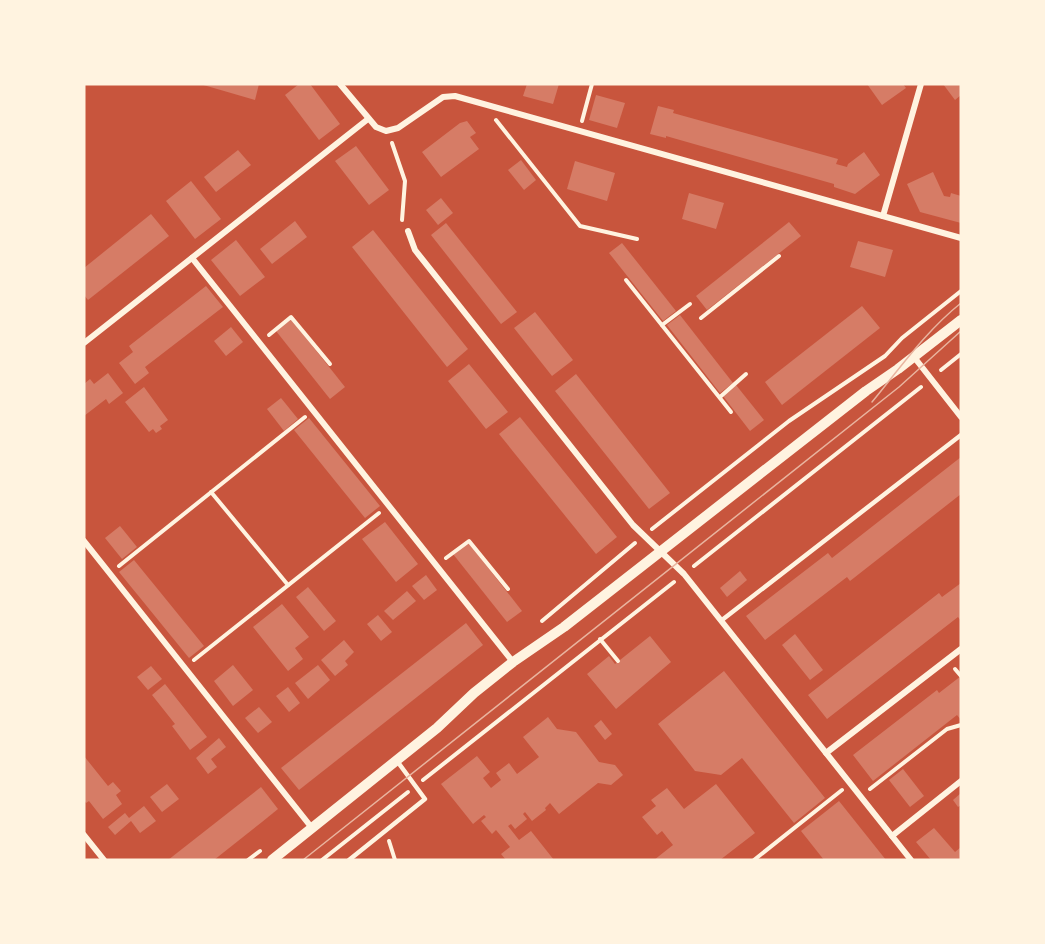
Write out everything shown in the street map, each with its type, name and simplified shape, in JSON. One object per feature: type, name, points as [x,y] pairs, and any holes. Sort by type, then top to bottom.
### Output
[{"type":"street","points":[[340,84],[376,128],[386,131],[398,128],[443,97],[455,96],[961,238]]},
{"type":"street","points":[[883,216],[921,84]]},
{"type":"street","points":[[84,343],[368,119]]},
{"type":"street","points":[[408,231],[414,250],[633,525],[684,574],[910,860]]},
{"type":"street","points":[[192,258],[513,662]]},
{"type":"street","points":[[272,860],[437,728],[474,693],[513,662],[564,627],[866,391],[961,320]]},
{"type":"street","points":[[914,357],[961,417]]},
{"type":"street","points":[[84,542],[312,828]]},
{"type":"street","points":[[826,753],[961,649]]},
{"type":"street","points":[[892,836],[961,780]]},
{"type":"street","points":[[84,835],[104,860]]},
{"type":"lane","points":[[722,620],[961,435]]},
{"type":"lane","points":[[349,860],[425,798],[396,761]]},
{"type":"path","points":[[579,130],[592,84]]},
{"type":"path","points":[[494,108],[493,116],[580,226],[638,240]]},
{"type":"path","points":[[386,131],[405,181],[402,220],[408,231]]},
{"type":"path","points":[[701,318],[779,256]]},
{"type":"path","points":[[626,280],[731,412]]},
{"type":"path","points":[[789,421],[885,356],[902,338],[961,291]]},
{"type":"path","points":[[662,325],[690,304]]},
{"type":"path","points":[[260,343],[291,317],[330,364]]},
{"type":"path","points":[[322,860],[961,354]]},
{"type":"path","points":[[719,397],[746,374]]},
{"type":"path","points":[[110,573],[313,411]]},
{"type":"path","points":[[211,492],[288,585]]},
{"type":"path","points":[[184,668],[388,506]]},
{"type":"path","points":[[436,566],[468,541],[508,589]]},
{"type":"path","points":[[600,639],[618,661]]},
{"type":"path","points":[[860,796],[947,729],[961,725]]},
{"type":"path","points":[[754,860],[850,784]]},
{"type":"path","points":[[386,830],[395,860]]},
{"type":"building","points":[[200,84],[259,84],[255,100]]},
{"type":"building","points":[[299,84],[310,84],[340,124],[319,140],[285,95]]},
{"type":"building","points":[[527,84],[559,84],[553,104],[523,96]]},
{"type":"building","points":[[867,84],[903,84],[906,88],[882,105]]},
{"type":"building","points":[[943,84],[961,84],[961,95],[955,100]]},
{"type":"building","points":[[596,95],[625,103],[617,128],[589,120]]},
{"type":"building","points":[[658,106],[674,110],[673,113],[838,159],[836,164],[847,167],[864,152],[880,175],[855,194],[834,187],[834,184],[666,136],[666,138],[650,134]]},
{"type":"building","points":[[467,121],[476,133],[470,137],[479,149],[441,177],[422,152],[460,123]]},
{"type":"building","points":[[356,146],[389,190],[369,205],[335,161]]},
{"type":"building","points":[[238,150],[251,165],[216,192],[204,177]]},
{"type":"building","points":[[521,160],[536,180],[524,190],[508,170]]},
{"type":"building","points":[[575,161],[615,173],[607,201],[567,189]]},
{"type":"building","points":[[933,172],[944,196],[950,197],[951,193],[961,196],[961,223],[920,212],[907,184]]},
{"type":"building","points":[[191,181],[221,219],[195,239],[166,201]]},
{"type":"building","points":[[689,193],[724,203],[716,229],[682,219]]},
{"type":"building","points":[[441,198],[453,213],[438,225],[426,210]]},
{"type":"building","points":[[151,214],[169,236],[88,300],[84,295],[84,268]]},
{"type":"building","points":[[295,221],[307,237],[272,264],[260,249]]},
{"type":"building","points":[[789,222],[801,236],[707,310],[696,296]]},
{"type":"building","points":[[446,223],[517,312],[501,324],[431,235]]},
{"type":"building","points":[[373,230],[468,349],[447,367],[352,247]]},
{"type":"building","points":[[236,240],[265,277],[240,296],[211,260]]},
{"type":"building","points":[[858,241],[893,250],[885,277],[850,267]]},
{"type":"building","points":[[622,243],[676,311],[663,321],[609,253]]},
{"type":"building","points":[[206,286],[223,307],[145,367],[149,373],[135,384],[119,363],[133,352],[129,346]]},
{"type":"building","points":[[862,306],[880,328],[782,405],[765,382]]},
{"type":"building","points":[[535,312],[573,360],[552,376],[514,328]]},
{"type":"building","points":[[680,315],[733,383],[720,393],[667,325]]},
{"type":"building","points":[[291,319],[345,387],[330,399],[276,331]]},
{"type":"building","points":[[231,327],[243,342],[226,356],[214,341]]},
{"type":"building","points":[[469,364],[508,412],[486,429],[448,381]]},
{"type":"building","points":[[108,373],[123,393],[109,404],[106,399],[84,416],[84,384],[90,379],[94,384]]},
{"type":"building","points":[[576,374],[670,493],[649,509],[555,391]]},
{"type":"building","points":[[736,385],[764,420],[750,431],[723,396]]},
{"type":"building","points":[[144,387],[168,420],[160,426],[162,429],[156,433],[153,429],[149,432],[125,402]]},
{"type":"building","points":[[281,398],[298,419],[284,431],[267,409]]},
{"type":"building","points":[[520,417],[617,537],[596,554],[499,434]]},
{"type":"building","points":[[309,418],[380,506],[365,518],[294,430]]},
{"type":"building","points":[[961,457],[961,494],[850,581],[847,577],[765,640],[746,616],[828,553],[832,558]]},
{"type":"building","points":[[385,522],[418,564],[396,582],[362,539]]},
{"type":"building","points":[[120,526],[137,547],[122,559],[105,538]]},
{"type":"building","points":[[468,542],[522,611],[507,622],[453,554]]},
{"type":"building","points":[[134,560],[204,646],[189,658],[119,572]]},
{"type":"building","points":[[740,571],[747,580],[727,597],[720,588]]},
{"type":"building","points":[[426,575],[437,590],[424,600],[412,586]]},
{"type":"building","points":[[961,583],[961,621],[958,617],[827,719],[808,695],[939,593],[942,597]]},
{"type":"building","points":[[308,587],[336,621],[324,631],[296,597]]},
{"type":"building","points":[[407,591],[416,601],[393,620],[384,611]]},
{"type":"building","points":[[282,604],[309,637],[295,648],[303,659],[288,671],[253,627]]},
{"type":"building","points":[[378,615],[392,632],[381,641],[367,624]]},
{"type":"building","points":[[466,623],[483,645],[299,790],[281,768]]},
{"type":"building","points":[[795,634],[823,670],[810,680],[782,645]]},
{"type":"building","points":[[650,636],[671,662],[616,709],[587,674],[609,656],[615,664]]},
{"type":"building","points":[[344,640],[354,652],[345,661],[348,665],[335,676],[321,660]]},
{"type":"building","points":[[233,665],[253,690],[233,706],[214,681]]},
{"type":"building","points":[[318,665],[330,680],[308,699],[295,683]]},
{"type":"building","points":[[151,666],[162,679],[148,690],[137,677]]},
{"type":"building","points":[[724,671],[825,798],[794,823],[742,758],[721,775],[695,771],[658,724]]},
{"type":"building","points":[[961,676],[961,720],[957,715],[873,781],[853,755],[937,690],[939,693]]},
{"type":"building","points":[[165,684],[207,737],[190,750],[172,726],[175,724],[152,695]]},
{"type":"building","points":[[288,687],[300,703],[289,712],[276,696]]},
{"type":"building","points":[[259,707],[272,722],[258,733],[245,718]]},
{"type":"building","points":[[548,717],[557,729],[576,732],[599,762],[615,765],[623,775],[611,785],[598,783],[559,814],[550,803],[545,808],[546,810],[532,821],[525,812],[523,814],[527,819],[515,829],[511,824],[508,826],[519,840],[531,831],[554,860],[506,860],[501,854],[510,847],[496,830],[492,834],[481,821],[486,817],[484,815],[473,824],[441,784],[477,756],[490,772],[483,778],[491,788],[501,780],[496,773],[509,763],[517,774],[539,757],[523,737]]},
{"type":"building","points":[[601,720],[612,734],[605,740],[594,726]]},
{"type":"building","points":[[219,738],[226,747],[211,759],[217,767],[208,774],[196,758]]},
{"type":"building","points":[[84,756],[108,786],[113,782],[121,791],[116,795],[122,804],[103,819],[89,801],[86,803],[84,800]]},
{"type":"building","points":[[903,769],[924,796],[910,807],[889,780]]},
{"type":"building","points":[[167,784],[179,799],[162,812],[150,797]]},
{"type":"building","points":[[716,784],[755,833],[720,860],[654,860],[673,845],[662,831],[657,835],[642,817],[656,806],[651,800],[667,788],[684,809]]},
{"type":"building","points":[[261,787],[278,809],[214,860],[168,860]]},
{"type":"building","points":[[961,793],[961,805],[958,807],[953,800]]},
{"type":"building","points":[[839,801],[886,860],[824,860],[801,831]]},
{"type":"building","points":[[144,806],[156,821],[140,833],[131,821],[115,835],[108,827],[125,813],[129,818]]},
{"type":"building","points":[[934,828],[955,852],[961,847],[961,860],[931,860],[916,842]]},
{"type":"tram line","points":[[872,402],[925,338],[961,303]]},
{"type":"tram line","points":[[303,860],[899,387],[961,331]]}]
